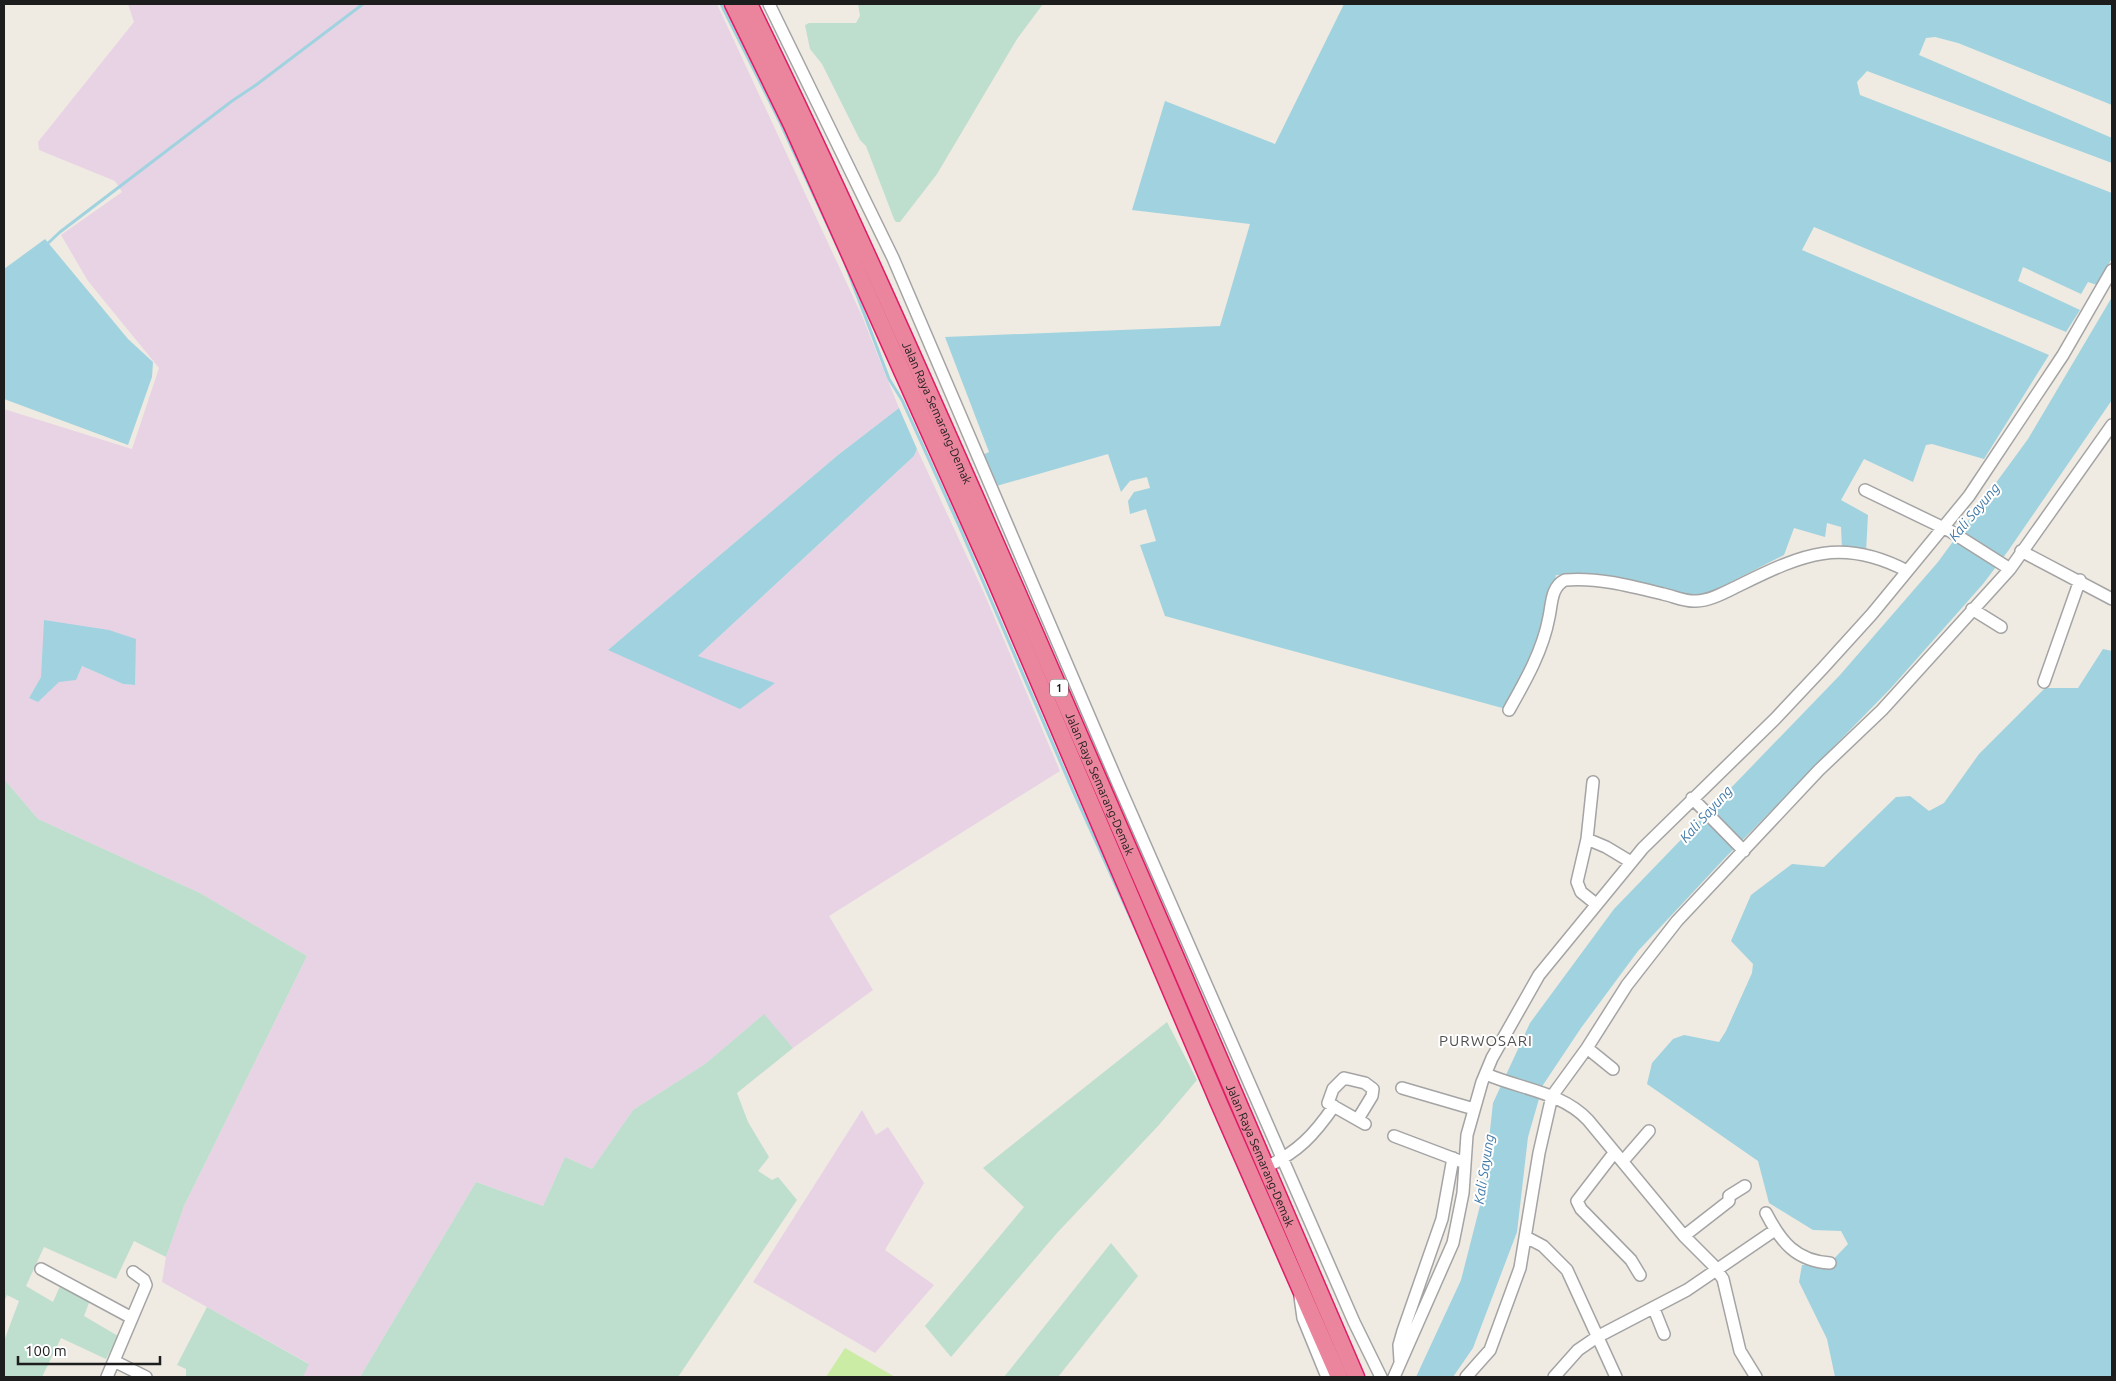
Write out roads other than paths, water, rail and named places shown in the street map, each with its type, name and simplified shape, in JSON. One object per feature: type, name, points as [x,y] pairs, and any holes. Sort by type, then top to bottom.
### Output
[{"type":"highway","name":"Jalan Raya Semarang-Demak","points":[[733,4],[792,125],[962,503],[1340,1377]]},
{"type":"highway","name":"Jalan Raya Semarang-Demak","points":[[749,4],[807,122],[1146,887],[1275,1163],[1356,1377]]},
{"type":"highway","points":[[1131,895],[1146,887]]},
{"type":"street","points":[[769,4],[893,258],[1077,690],[1275,1163],[1381,1377]]},
{"type":"street","points":[[875,274],[893,258]]},
{"type":"street","points":[[1400,1366],[1400,1345],[1403,1331],[1442,1219],[1458,1160],[1486,1074],[1492,1058],[1540,975],[1631,862],[1775,719],[1872,614],[1907,571],[1946,529],[2063,355],[2112,270]]},
{"type":"street","points":[[1466,1377],[1490,1350],[1520,1268],[1548,1095],[1587,1048],[1627,985],[1676,921],[1820,770],[1882,710],[1972,609],[2006,566],[2021,551],[2089,461],[2112,425]]},
{"type":"street","points":[[1865,490],[1946,529],[2006,566]]},
{"type":"street","points":[[1509,710],[1537,656],[1548,621],[1555,588],[1565,580],[1618,583],[1696,602],[1721,594],[1803,556],[1828,552],[1851,551],[1884,558],[1907,571]]},
{"type":"street","points":[[2021,551],[2080,580],[2112,599]]},
{"type":"street","points":[[2044,682],[2080,580]]},
{"type":"street","points":[[1972,609],[2001,627]]},
{"type":"street","points":[[1593,782],[1587,839],[1580,866],[1578,888],[1596,904]]},
{"type":"street","points":[[1693,799],[1742,850]]},
{"type":"street","points":[[1587,839],[1606,847],[1631,862]]},
{"type":"street","points":[[1587,1048],[1613,1068]]},
{"type":"street","points":[[1486,1074],[1548,1095],[1582,1113],[1684,1236],[1717,1269],[1723,1279],[1730,1299],[1740,1351],[1756,1377]]},
{"type":"street","points":[[1349,1078],[1372,1086],[1372,1096],[1361,1121],[1334,1106],[1328,1102],[1328,1098],[1340,1079],[1349,1078]]},
{"type":"street","points":[[1402,1088],[1474,1109]]},
{"type":"street","points":[[1275,1163],[1314,1135],[1334,1106]]},
{"type":"street","points":[[1640,1275],[1631,1260],[1581,1210],[1577,1202],[1619,1157],[1649,1131]]},
{"type":"street","points":[[1394,1136],[1458,1160]]},
{"type":"street","points":[[1394,1377],[1453,1243],[1463,1193],[1458,1160]]},
{"type":"street","points":[[1684,1236],[1729,1201],[1729,1196],[1745,1186]]},
{"type":"street","points":[[1766,1213],[1783,1242],[1797,1255],[1810,1261],[1830,1263]]},
{"type":"street","points":[[1554,1377],[1578,1350],[1599,1336],[1636,1316],[1654,1309],[1687,1290],[1775,1230]]},
{"type":"street","points":[[1526,1237],[1543,1246],[1568,1270],[1616,1377]]},
{"type":"street","points":[[41,1269],[132,1318]]},
{"type":"street","points":[[107,1377],[146,1285],[144,1280],[132,1272]]},
{"type":"street","points":[[1300,1285],[1303,1318],[1327,1377]]},
{"type":"street","points":[[1654,1309],[1664,1334]]},
{"type":"street","points":[[114,1361],[146,1377]]},
{"type":"water","points":[[1344,4],[2112,4],[2112,105],[1958,43],[1935,37],[1926,38],[1919,55],[2112,138],[2112,163],[1867,71],[1857,82],[1860,95],[2112,193],[2112,258],[2097,285],[2088,282],[2081,294],[2023,267],[2018,281],[2080,310],[2066,332],[1814,227],[1802,250],[2049,355],[1984,459],[1932,444],[1926,445],[1913,482],[1864,459],[1841,500],[1868,515],[1866,552],[1842,550],[1841,527],[1827,523],[1825,537],[1794,528],[1784,555],[1699,598],[1615,581],[1556,575],[1546,622],[1531,665],[1506,709],[1165,616],[1140,545],[1156,541],[1146,509],[1130,514],[1128,501],[1134,492],[1150,488],[1147,477],[1130,481],[1121,492],[1108,454],[993,487],[980,456],[989,452],[945,337],[1220,326],[1250,224],[1132,210],[1165,101],[1275,144]]},
{"type":"water","points":[[45,239],[128,339],[153,362],[152,377],[128,445],[4,399],[4,269]]},
{"type":"water","name":"Kali Sayung","points":[[2112,297],[2112,400],[2008,551],[1983,584],[1891,688],[1724,859],[1638,951],[1581,1028],[1543,1085],[1528,1137],[1517,1232],[1473,1348],[1453,1377],[1416,1377],[1461,1280],[1483,1194],[1493,1103],[1530,1023],[1614,909],[1840,675],[1938,562],[2028,439]]},
{"type":"water","points":[[899,408],[917,449],[914,456],[698,656],[775,683],[740,709],[608,650],[838,455]]},
{"type":"water","points":[[44,620],[109,630],[136,639],[135,685],[123,684],[82,666],[76,680],[59,682],[38,702],[29,698],[41,677]]},
{"type":"water","points":[[2103,649],[2112,651],[2112,1377],[1835,1377],[1827,1339],[1799,1282],[1802,1265],[1828,1265],[1848,1244],[1841,1231],[1813,1230],[1769,1203],[1758,1161],[1647,1084],[1652,1063],[1673,1039],[1684,1035],[1719,1042],[1726,1031],[1752,973],[1753,964],[1731,941],[1751,895],[1792,864],[1824,867],[1896,797],[1910,796],[1929,811],[1944,803],[1979,754],[2045,688],[2078,688]]},
{"type":"waterway","points":[[45,246],[60,232],[232,101],[363,4]]},
{"type":"waterway","points":[[721,4],[780,122],[844,261],[889,379],[902,400],[960,528],[1073,791],[1145,950]]},
{"type":"waterway","points":[[1208,1098],[1296,1298]]},
{"type":"district","name":"PURWOSARI","points":[[1486,1040]]}]
